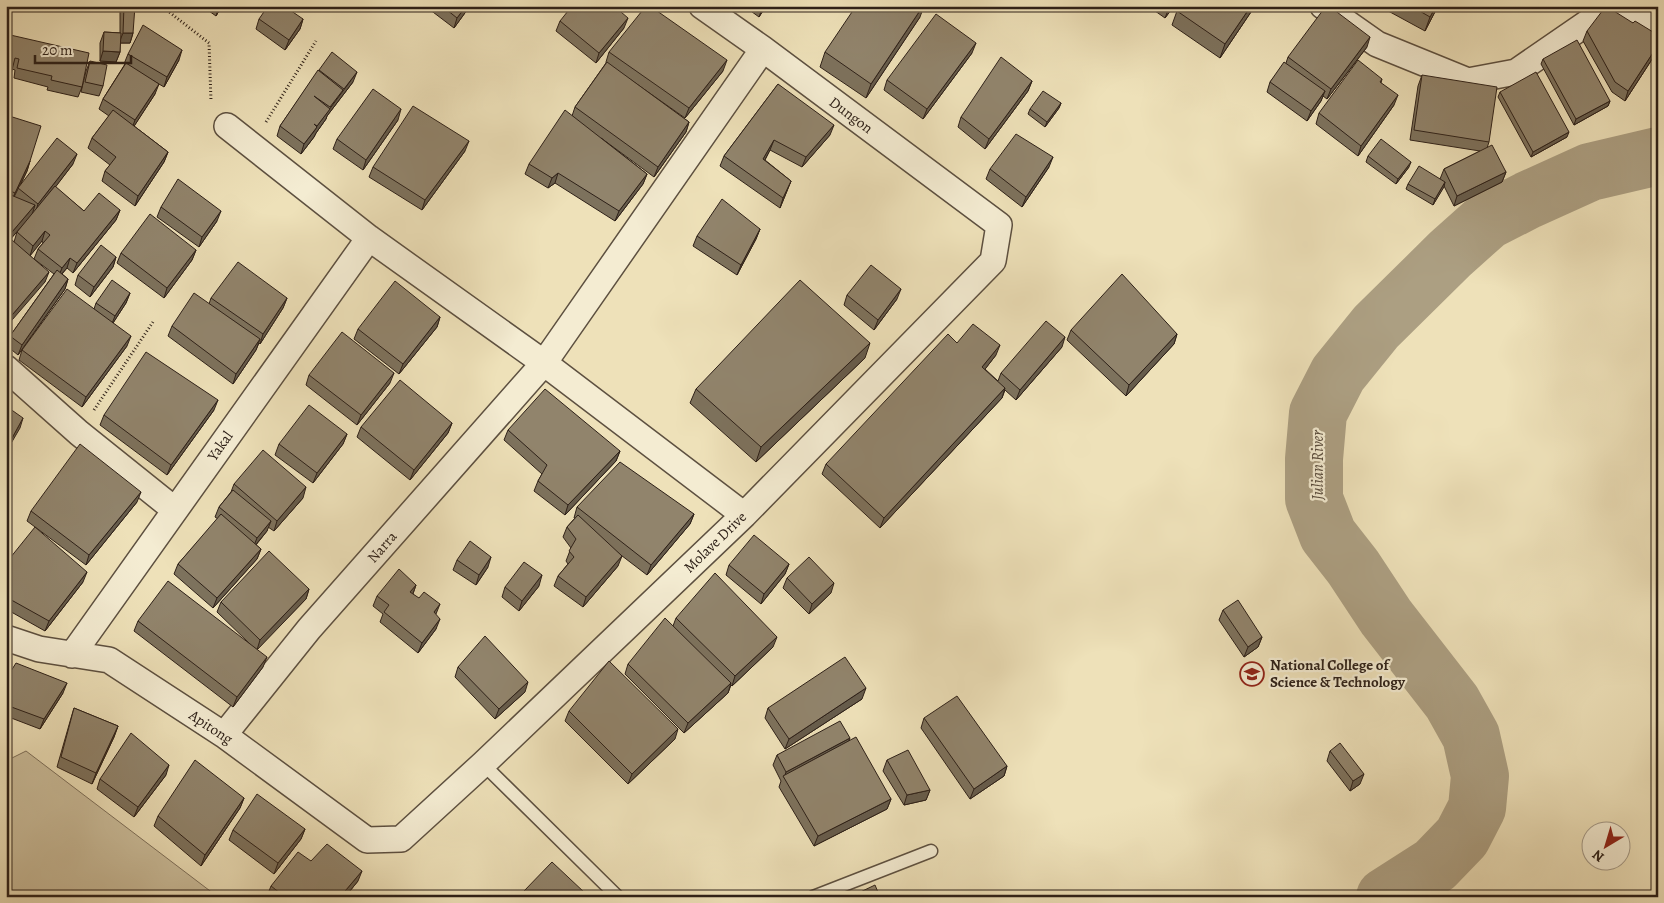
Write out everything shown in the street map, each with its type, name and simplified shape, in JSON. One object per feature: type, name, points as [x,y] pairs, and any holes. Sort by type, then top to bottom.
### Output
[{"type":"street","name":"Dungon","points":[[702,6],[763,49],[999,225]]},
{"type":"street","points":[[1323,6],[1377,44],[1468,81],[1516,72],[1607,7],[1652,15]]},
{"type":"street","name":"Narra","points":[[224,735],[309,629],[544,363],[763,49]]},
{"type":"street","points":[[227,126],[369,238],[544,363],[744,515]]},
{"type":"street","name":"Molave Drive","points":[[401,839],[483,764],[744,515],[993,261],[999,225]]},
{"type":"street","name":"Yakal","points":[[72,655],[369,238]]},
{"type":"street","points":[[6,368],[79,433],[175,510]]},
{"type":"street","name":"Apitong","points":[[6,638],[39,649],[109,660],[224,735],[366,840],[401,839]]},
{"type":"lane","points":[[483,764],[618,897]]},
{"type":"lane","points":[[813,897],[931,851]]},
{"type":"path","points":[[164,8],[209,42],[211,106]]},
{"type":"path","points":[[252,146],[316,41]]},
{"type":"path","points":[[79,433],[153,322]]},
{"type":"shaded area","points":[[26,751],[218,897],[6,897],[6,761]]},
{"type":"building","points":[[124,6],[135,6],[133,33],[123,33]]},
{"type":"building","points":[[268,6],[284,6],[303,19],[289,40],[259,19]]},
{"type":"building","points":[[442,6],[466,6],[457,18]]},
{"type":"building","points":[[572,6],[614,6],[628,18],[599,53],[560,21]]},
{"type":"building","points":[[646,6],[650,6],[727,60],[689,108],[609,52]]},
{"type":"building","points":[[856,6],[923,6],[871,84],[825,52]]},
{"type":"building","points":[[1180,6],[1251,6],[1225,44],[1177,11]]},
{"type":"building","points":[[1326,6],[1329,6],[1370,37],[1331,89],[1288,57]]},
{"type":"building","points":[[1411,6],[1436,6],[1430,17]]},
{"type":"building","points":[[1606,6],[1633,23],[1635,21],[1658,35],[1658,45],[1628,91],[1615,82],[1587,31]]},
{"type":"building","points":[[936,14],[976,43],[927,109],[887,80]]},
{"type":"building","points":[[143,25],[182,50],[167,77],[128,54]]},
{"type":"building","points":[[104,32],[121,33],[120,52],[103,51]]},
{"type":"building","points":[[6,34],[89,53],[82,87],[51,80],[52,76],[17,68],[19,59],[15,58],[8,86],[6,86]]},
{"type":"building","points":[[1577,40],[1610,101],[1576,119],[1543,59]]},
{"type":"building","points":[[332,52],[357,72],[344,89],[319,70]]},
{"type":"building","points":[[1001,57],[1032,81],[989,139],[961,117]]},
{"type":"building","points":[[1358,60],[1382,79],[1380,82],[1398,95],[1361,146],[1319,113]]},
{"type":"building","points":[[90,61],[107,65],[103,86],[85,82]]},
{"type":"building","points":[[607,62],[689,122],[658,167],[575,107]]},
{"type":"building","points":[[1284,62],[1325,91],[1311,111],[1270,82]]},
{"type":"building","points":[[126,63],[159,84],[135,120],[103,99]]},
{"type":"building","points":[[318,70],[343,90],[330,107],[314,96],[330,109],[317,126],[314,124],[317,127],[304,144],[280,126]]},
{"type":"building","points":[[1536,72],[1569,132],[1533,152],[1500,92]]},
{"type":"building","points":[[1422,75],[1497,87],[1489,142],[1414,130]]},
{"type":"building","points":[[778,84],[834,125],[806,157],[774,140],[763,159],[791,181],[783,198],[724,156]]},
{"type":"building","points":[[373,89],[401,109],[366,160],[337,139]]},
{"type":"building","points":[[1043,91],[1061,103],[1047,122],[1030,109]]},
{"type":"building","points":[[413,106],[469,141],[425,200],[373,167]]},
{"type":"building","points":[[113,110],[168,152],[138,196],[105,171],[116,157],[92,138]]},
{"type":"building","points":[[565,110],[647,174],[619,211],[558,173],[552,178],[529,164]]},
{"type":"building","points":[[6,115],[41,126],[30,161],[15,193],[6,189]]},
{"type":"building","points":[[1016,134],[1053,157],[1026,197],[990,169]]},
{"type":"building","points":[[57,138],[77,154],[38,204],[18,188]]},
{"type":"building","points":[[1381,139],[1411,162],[1398,179],[1368,156]]},
{"type":"building","points":[[1492,145],[1506,172],[1457,196],[1444,169]]},
{"type":"building","points":[[1419,166],[1445,182],[1435,199],[1408,184]]},
{"type":"building","points":[[178,179],[221,211],[202,237],[161,207]]},
{"type":"building","points":[[55,186],[84,211],[99,193],[120,210],[77,263],[70,258],[62,268],[38,249],[50,235],[45,231],[33,246],[17,232]]},
{"type":"building","points":[[6,193],[35,205],[6,239]]},
{"type":"building","points":[[722,199],[760,229],[741,265],[697,236]]},
{"type":"building","points":[[150,214],[196,250],[167,288],[121,253]]},
{"type":"building","points":[[12,240],[49,272],[6,322],[6,247]]},
{"type":"building","points":[[101,245],[116,257],[94,287],[78,275]]},
{"type":"building","points":[[238,262],[287,298],[263,334],[211,298]]},
{"type":"building","points":[[871,265],[901,289],[878,320],[847,295]]},
{"type":"building","points":[[57,270],[68,279],[22,345],[10,336]]},
{"type":"building","points":[[1122,274],[1177,334],[1129,385],[1071,330]]},
{"type":"building","points":[[112,280],[130,293],[115,316],[96,303]]},
{"type":"building","points":[[800,280],[870,343],[761,447],[696,389]]},
{"type":"building","points":[[395,281],[440,317],[403,364],[358,329]]},
{"type":"building","points":[[67,289],[131,336],[86,397],[22,350]]},
{"type":"building","points":[[194,293],[260,339],[236,374],[172,326]]},
{"type":"building","points":[[1046,321],[1065,337],[1020,390],[1001,373]]},
{"type":"building","points":[[973,324],[1000,345],[982,367],[1005,388],[884,518],[826,464],[948,334],[957,343]]},
{"type":"building","points":[[342,332],[394,373],[361,415],[309,375]]},
{"type":"building","points":[[146,352],[218,400],[171,465],[104,415]]},
{"type":"building","points":[[400,380],[452,423],[414,470],[361,427]]},
{"type":"building","points":[[545,389],[620,451],[568,505],[538,481],[547,465],[508,430]]},
{"type":"building","points":[[309,405],[347,434],[317,473],[279,444]]},
{"type":"building","points":[[6,406],[23,418],[6,449]]},
{"type":"building","points":[[80,444],[141,492],[89,555],[31,511]]},
{"type":"building","points":[[263,450],[306,487],[277,521],[234,484]]},
{"type":"building","points":[[620,462],[694,514],[651,565],[577,507]]},
{"type":"building","points":[[233,490],[271,521],[257,538],[219,507]]},
{"type":"building","points":[[221,514],[261,549],[217,598],[178,564]]},
{"type":"building","points":[[578,515],[622,556],[586,597],[558,576],[574,557],[569,551],[576,539],[567,527]]},
{"type":"building","points":[[35,527],[87,572],[49,621],[6,597],[6,563]]},
{"type":"building","points":[[754,535],[789,564],[764,594],[729,565]]},
{"type":"building","points":[[470,541],[491,557],[479,575],[457,560]]},
{"type":"building","points":[[269,551],[309,589],[260,640],[221,602]]},
{"type":"building","points":[[809,557],[834,583],[812,604],[787,578]]},
{"type":"building","points":[[524,562],[542,575],[522,601],[505,587]]},
{"type":"building","points":[[399,569],[416,585],[410,592],[419,598],[424,592],[440,604],[434,612],[440,619],[422,643],[384,612],[389,605],[377,596]]},
{"type":"building","points":[[715,573],[777,637],[735,676],[676,618]]},
{"type":"building","points":[[168,581],[267,657],[237,697],[138,621]]},
{"type":"building","points":[[1238,600],[1262,637],[1248,647],[1223,610]]},
{"type":"building","points":[[665,618],[731,683],[688,723],[628,664]]},
{"type":"building","points":[[485,636],[528,682],[499,709],[458,667]]},
{"type":"building","points":[[845,657],[866,688],[789,739],[768,708]]},
{"type":"building","points":[[6,660],[11,661],[6,668]]},
{"type":"building","points":[[609,661],[678,729],[632,774],[569,711]]},
{"type":"building","points":[[16,663],[67,683],[44,719],[6,705],[6,679]]},
{"type":"building","points":[[957,696],[1007,766],[974,789],[924,718]]},
{"type":"building","points":[[74,708],[118,726],[96,773],[61,757]]},
{"type":"building","points":[[840,721],[850,738],[786,772],[777,755]]},
{"type":"building","points":[[131,733],[169,765],[138,807],[100,779]]},
{"type":"building","points":[[856,737],[891,799],[818,836],[783,776]]},
{"type":"building","points":[[1340,743],[1364,774],[1353,781],[1330,751]]},
{"type":"building","points":[[908,750],[930,790],[907,795],[887,760]]},
{"type":"building","points":[[195,760],[244,798],[205,855],[158,816]]},
{"type":"building","points":[[257,794],[305,829],[278,863],[233,830]]},
{"type":"building","points":[[327,844],[362,871],[340,897],[285,897],[271,886],[298,852],[311,861]]},
{"type":"building","points":[[552,862],[585,893],[581,897],[530,897],[524,891]]},
{"type":"building","points":[[875,885],[880,897],[850,897]]},
{"type":"building","points":[[515,891],[520,897],[509,897]]},
{"type":"building","points":[[358,893],[364,897],[356,897]]},
{"type":"waterway","name":"Julian River","points":[[1385,897],[1435,865],[1462,837],[1477,808],[1480,776],[1471,736],[1452,702],[1386,617],[1353,567],[1328,535],[1314,499],[1314,459],[1318,413],[1338,374],[1376,327],[1450,254],[1487,221],[1590,172],[1658,156]]},
{"type":"place","name":"National College of Science & Technology","points":[[1252,674]]}]
